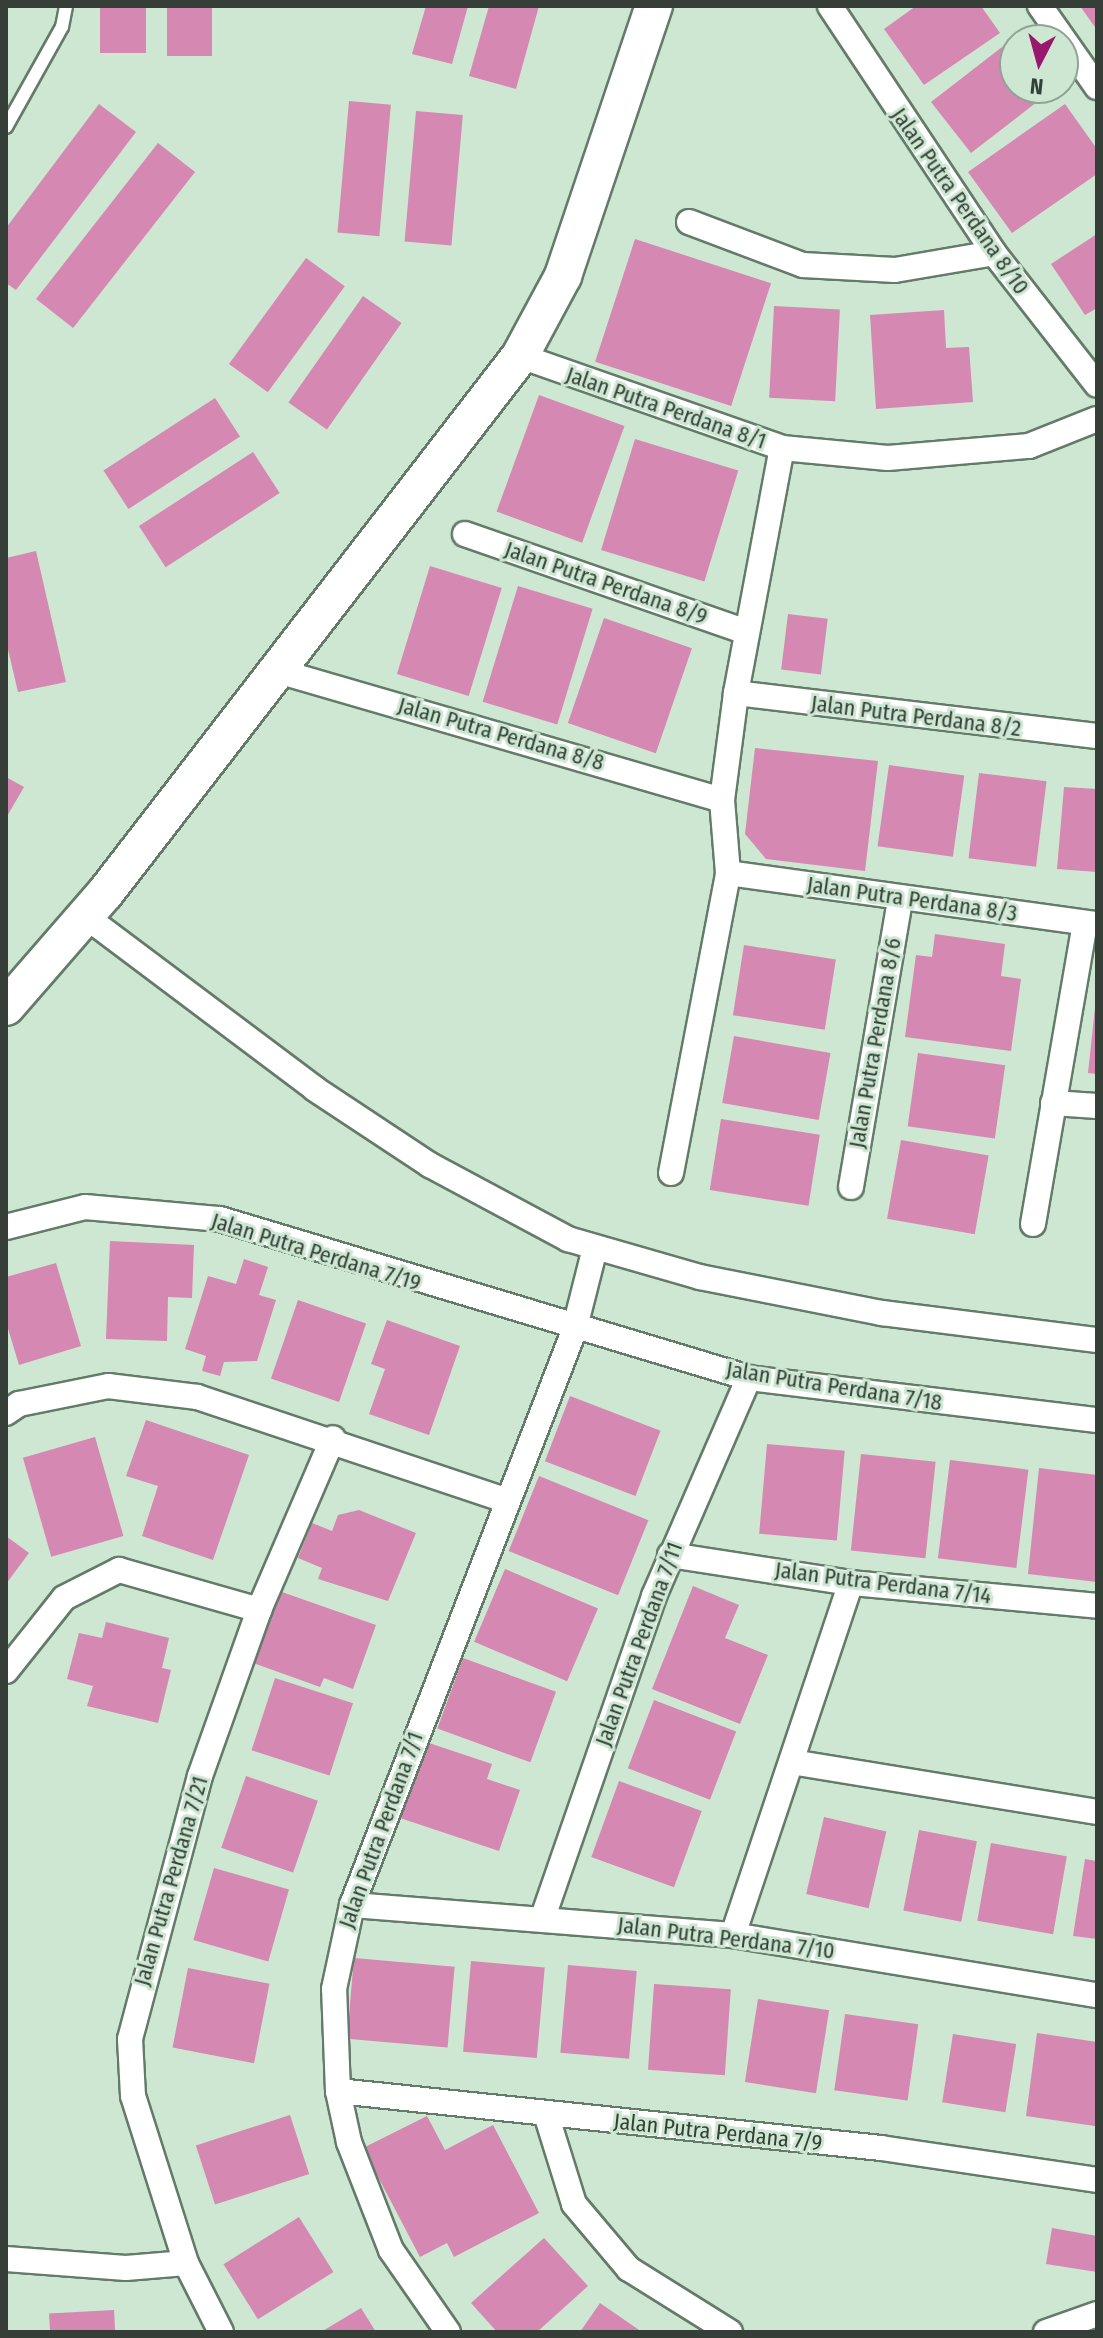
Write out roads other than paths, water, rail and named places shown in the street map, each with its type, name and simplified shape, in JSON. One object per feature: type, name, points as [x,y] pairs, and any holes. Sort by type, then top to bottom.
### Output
[{"type":"street","points":[[6,1007],[85,916],[520,356],[563,276],[654,6]]},
{"type":"street","points":[[1040,6],[1097,87]]},
{"type":"street","name":"Jalan Putra Perdana 8/10","points":[[829,9],[994,253],[1097,385]]},
{"type":"street","points":[[689,222],[803,265],[895,270],[994,253]]},
{"type":"street","name":"Jalan Putra Perdana 8/1","points":[[520,356],[782,448],[888,458],[1029,446],[1097,419]]},
{"type":"street","points":[[671,1173],[728,873],[722,800],[746,632],[782,448]]},
{"type":"street","name":"Jalan Putra Perdana 8/9","points":[[465,534],[746,632]]},
{"type":"street","name":"Jalan Putra Perdana 8/8","points":[[278,671],[722,800]]},
{"type":"street","name":"Jalan Putra Perdana 8/2","points":[[736,693],[1097,736]]},
{"type":"street","name":"Jalan Putra Perdana 8/3","points":[[728,873],[1091,923]]},
{"type":"street","name":"Jalan Putra Perdana 8/6","points":[[851,1187],[900,899]]},
{"type":"street","points":[[85,916],[315,1089],[430,1165],[595,1248],[882,1313],[1097,1340]]},
{"type":"street","points":[[1033,1224],[1053,1103],[1091,923]]},
{"type":"street","points":[[1053,1103],[1097,1106]]},
{"type":"street","name":"Jalan Putra Perdana 7/19","points":[[6,1227],[85,1207],[220,1219],[574,1331]]},
{"type":"street","name":"Jalan Putra Perdana 7/1","points":[[448,2332],[391,2250],[349,2142],[338,2091],[334,1989],[352,1905],[505,1500],[574,1331],[595,1248]]},
{"type":"street","name":"Jalan Putra Perdana 7/18","points":[[574,1331],[749,1378],[1097,1420]]},
{"type":"street","name":"Jalan Putra Perdana 7/11","points":[[543,1917],[670,1555],[749,1378]]},
{"type":"street","points":[[6,1413],[19,1404],[108,1386],[197,1397],[333,1438],[505,1500]]},
{"type":"street","name":"Jalan Putra Perdana 7/21","points":[[221,2332],[186,2263],[133,2096],[130,2039],[200,1776],[259,1610],[333,1438]]},
{"type":"street","name":"Jalan Putra Perdana 7/14","points":[[670,1555],[851,1583],[1097,1606]]},
{"type":"street","points":[[6,1671],[64,1598],[119,1570],[259,1610]]},
{"type":"street","points":[[733,1935],[851,1583]]},
{"type":"street","points":[[792,1762],[1097,1812]]},
{"type":"street","name":"Jalan Putra Perdana 7/10","points":[[352,1905],[543,1917],[733,1935],[1097,1995]]},
{"type":"street","name":"Jalan Putra Perdana 7/9","points":[[338,2091],[881,2148],[1097,2180]]},
{"type":"street","points":[[546,2114],[574,2204],[620,2259],[730,2332]]},
{"type":"street","points":[[6,2259],[126,2268],[186,2263]]},
{"type":"street","points":[[1046,2332],[1097,2314]]},
{"type":"lane","points":[[6,127],[62,27],[66,6]]}]
